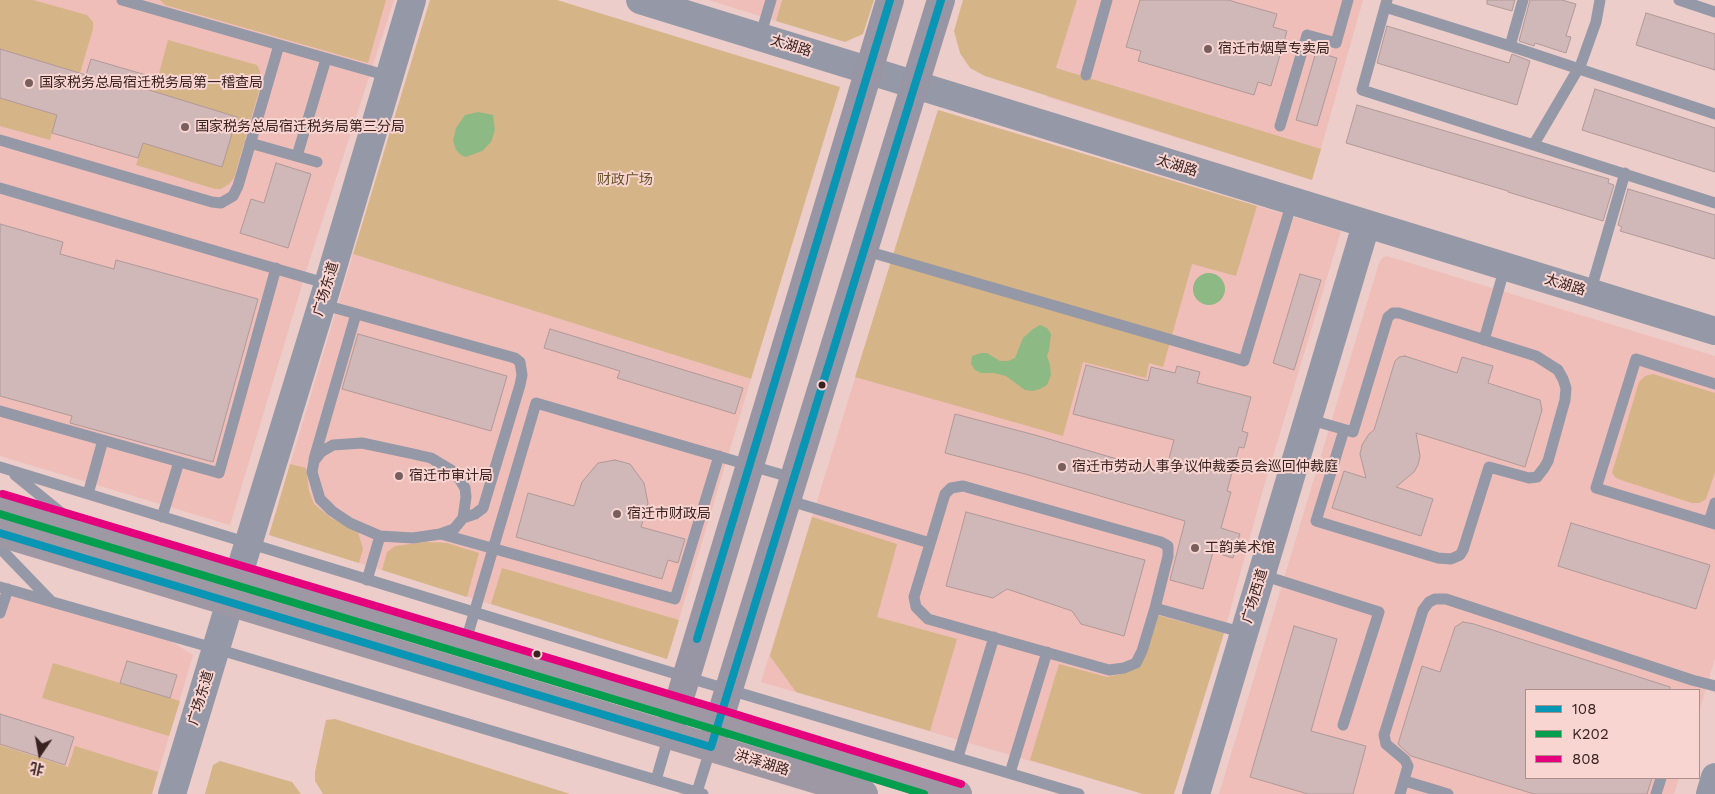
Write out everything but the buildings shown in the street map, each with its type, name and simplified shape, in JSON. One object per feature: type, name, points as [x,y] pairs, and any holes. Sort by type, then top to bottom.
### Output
[{"type":"main road","points":[[669,735],[890,0]]},
{"type":"main road","points":[[711,748],[941,0]]},
{"type":"main road","name":"洪泽湖路","points":[[0,504],[238,577],[677,707],[958,794]]},
{"type":"main road","name":"洪泽湖路","points":[[0,533],[864,794]]},
{"type":"street","name":"广场东道","points":[[238,577],[412,0]]},
{"type":"street","name":"太湖路","points":[[640,0],[1715,331]]},
{"type":"street","name":"广场西道","points":[[1196,794],[1366,225]]},
{"type":"street","name":"广场东道","points":[[172,794],[230,602]]},
{"type":"street","points":[[1710,794],[1715,777]]},
{"type":"lane","points":[[122,0],[139,2],[388,76]]},
{"type":"lane","points":[[760,37],[771,0]]},
{"type":"lane","points":[[1086,75],[1106,0]]},
{"type":"lane","points":[[1280,126],[1307,35],[1336,43],[1348,0]]},
{"type":"lane","points":[[1510,46],[1523,0]]},
{"type":"lane","points":[[1534,144],[1578,69],[1596,22],[1600,0]]},
{"type":"lane","points":[[1679,0],[1715,12]]},
{"type":"lane","points":[[1715,114],[1386,3],[1362,90],[1715,203]]},
{"type":"lane","points":[[0,140],[212,202],[221,203],[233,196],[238,186],[279,45]]},
{"type":"lane","points":[[297,156],[326,59]]},
{"type":"lane","points":[[250,142],[318,162]]},
{"type":"lane","points":[[1590,292],[1625,173]]},
{"type":"lane","points":[[0,188],[276,268],[356,314],[515,358],[520,362],[522,375],[520,385],[483,508],[475,514],[463,518]]},
{"type":"lane","points":[[863,250],[1244,361],[1292,202]]},
{"type":"lane","points":[[1484,340],[1505,267]]},
{"type":"lane","points":[[0,411],[219,473],[276,268]]},
{"type":"lane","points":[[1308,418],[1353,432],[1388,316],[1393,313],[1399,313],[1536,356],[1558,370],[1566,388],[1565,400],[1548,461],[1537,477],[1529,478],[1488,466],[1465,545],[1460,555],[1451,559],[1438,558],[1316,520],[1344,430]]},
{"type":"lane","points":[[314,461],[321,452],[333,445],[347,443],[382,446],[431,458],[451,470],[465,488],[466,497],[463,518],[454,529],[440,534],[413,538],[380,536],[350,523],[332,511],[320,499],[312,472],[314,461],[356,314]]},
{"type":"lane","points":[[1715,384],[1636,360],[1596,488],[1712,523],[1715,503]]},
{"type":"lane","points":[[465,644],[536,403],[750,465],[790,489],[930,544]]},
{"type":"lane","points":[[88,494],[103,440]]},
{"type":"lane","points":[[440,534],[676,600],[719,456]]},
{"type":"lane","points":[[162,517],[179,462]]},
{"type":"lane","points":[[4,469],[728,690],[1079,794]]},
{"type":"lane","points":[[4,469],[81,529]]},
{"type":"lane","points":[[962,486],[1161,542],[1168,546],[1168,556],[1155,608],[1142,651],[1136,663],[1124,668],[1109,670],[928,618],[916,607],[914,597],[930,544],[945,494],[951,488],[962,486]]},
{"type":"lane","points":[[367,580],[380,536]]},
{"type":"lane","points":[[0,548],[52,601]]},
{"type":"lane","points":[[1261,575],[1379,612],[1343,725]]},
{"type":"lane","points":[[0,613],[4,588],[217,648],[700,793],[711,748]]},
{"type":"lane","points":[[1400,794],[1408,766],[1405,760],[1386,744],[1384,735],[1423,610],[1435,598],[1446,599],[1691,685],[1715,686]]},
{"type":"lane","points":[[1155,608],[1244,632]]},
{"type":"lane","points":[[958,757],[994,637]]},
{"type":"lane","points":[[1010,773],[1047,652]]},
{"type":"lane","points":[[656,780],[669,735]]},
{"type":"lane","points":[[1656,794],[1661,779]]},
{"type":"lane","points":[[1405,781],[1448,794]]},
{"type":"shaded area","points":[[0,0],[394,0],[308,265],[230,525],[0,456]]},
{"type":"shaded area","points":[[708,0],[782,0],[776,21]]},
{"type":"shaded area","points":[[1077,0],[1363,0],[1312,180],[1047,97]]},
{"type":"shaded area","points":[[938,110],[1341,231],[1262,493],[1224,633],[1174,794],[1143,794],[761,682]]},
{"type":"shaded area","points":[[478,112],[493,115],[495,130],[491,142],[482,151],[466,157],[456,150],[453,141],[456,128],[465,115]]},
{"type":"shaded area","points":[[353,254],[751,379],[667,659],[269,535]]},
{"type":"shaded area","points":[[1387,256],[1715,356],[1715,658],[1700,709],[1700,689],[1525,689],[1525,779],[1679,779],[1674,794],[1219,794],[1382,258]]},
{"type":"shaded area","points":[[1209,273],[1215,274],[1220,278],[1224,283],[1224,295],[1220,300],[1215,304],[1209,305],[1203,304],[1198,300],[1194,295],[1193,289],[1194,283],[1198,278],[1203,274]]},
{"type":"shaded area","points":[[1040,325],[1047,328],[1051,334],[1047,356],[1051,375],[1047,385],[1040,389],[1033,391],[1025,390],[1006,376],[994,373],[981,373],[975,370],[971,364],[972,356],[981,353],[987,353],[1000,361],[1008,361],[1015,358],[1023,338]]},
{"type":"shaded area","points":[[0,592],[171,641],[193,655],[152,794],[0,794]]},
{"type":"green space","points":[[0,0],[33,0],[87,15],[93,22],[93,29],[80,73],[0,49]]},
{"type":"green space","points":[[160,0],[386,0],[368,63],[165,5]]},
{"type":"green space","name":"财政广场","points":[[430,0],[557,0],[840,87],[751,379],[353,254]]},
{"type":"green space","points":[[782,0],[874,0],[863,34],[845,42],[776,21]]},
{"type":"green space","points":[[963,0],[1077,0],[1056,68],[1321,149],[1312,180],[985,76],[970,68],[960,53],[954,31]]},
{"type":"green space","points":[[168,40],[257,65],[260,71],[261,84],[234,178],[221,189],[215,189],[136,165],[143,143],[222,166],[236,117],[154,92]]},
{"type":"green space","points":[[0,98],[57,115],[50,140],[0,126]]},
{"type":"green space","points":[[938,110],[1257,206],[1236,276],[1192,264],[1163,367],[1149,363],[1146,378],[1083,362],[1063,436],[855,377]]},
{"type":"green space","points":[[1653,374],[1715,393],[1715,472],[1706,499],[1700,503],[1692,503],[1624,481],[1616,478],[1612,473],[1639,382],[1645,376]]},
{"type":"green space","points":[[290,464],[306,468],[309,491],[314,504],[331,518],[358,532],[363,549],[359,563],[269,535]]},
{"type":"green space","points":[[812,517],[897,544],[877,617],[957,639],[930,731],[796,692],[770,656]]},
{"type":"green space","points":[[426,542],[447,543],[479,553],[467,597],[382,570],[387,552],[395,546]]},
{"type":"green space","points":[[502,568],[679,620],[667,659],[491,604]]},
{"type":"green space","points":[[1157,615],[1224,633],[1174,794],[1143,794],[1030,760],[1059,664],[1107,677],[1125,673]]},
{"type":"green space","points":[[53,663],[180,701],[169,736],[42,698]]},
{"type":"green space","points":[[335,719],[570,794],[323,794],[315,781],[315,772],[326,720]]},
{"type":"green space","points":[[0,745],[68,767],[75,746],[158,772],[152,794],[0,794]]},
{"type":"green space","points":[[220,761],[292,782],[301,794],[205,794],[213,765]]},
{"type":"transit line","name":"108","points":[[697,639],[890,0]]},
{"type":"transit line","name":"108","points":[[0,533],[711,747],[941,0]]},
{"type":"transit line","name":"808","points":[[3,494],[722,710],[961,784]]},
{"type":"transit line","name":"K202","points":[[0,514],[924,794]]},
{"type":"place","name":"宿迁市烟草专卖局","points":[[1208,49]]},
{"type":"place","name":"国家税务总局宿迁税务局第一稽查局","points":[[29,83]]},
{"type":"place","name":"国家税务总局宿迁税务局第三分局","points":[[185,127]]},
{"type":"place","name":"宿迁市劳动人事争议仲裁委员会巡回仲裁庭","points":[[1062,467]]},
{"type":"place","name":"宿迁市审计局","points":[[399,476]]},
{"type":"place","name":"宿迁市财政局","points":[[617,514]]},
{"type":"place","name":"工韵美术馆","points":[[1195,548]]}]
